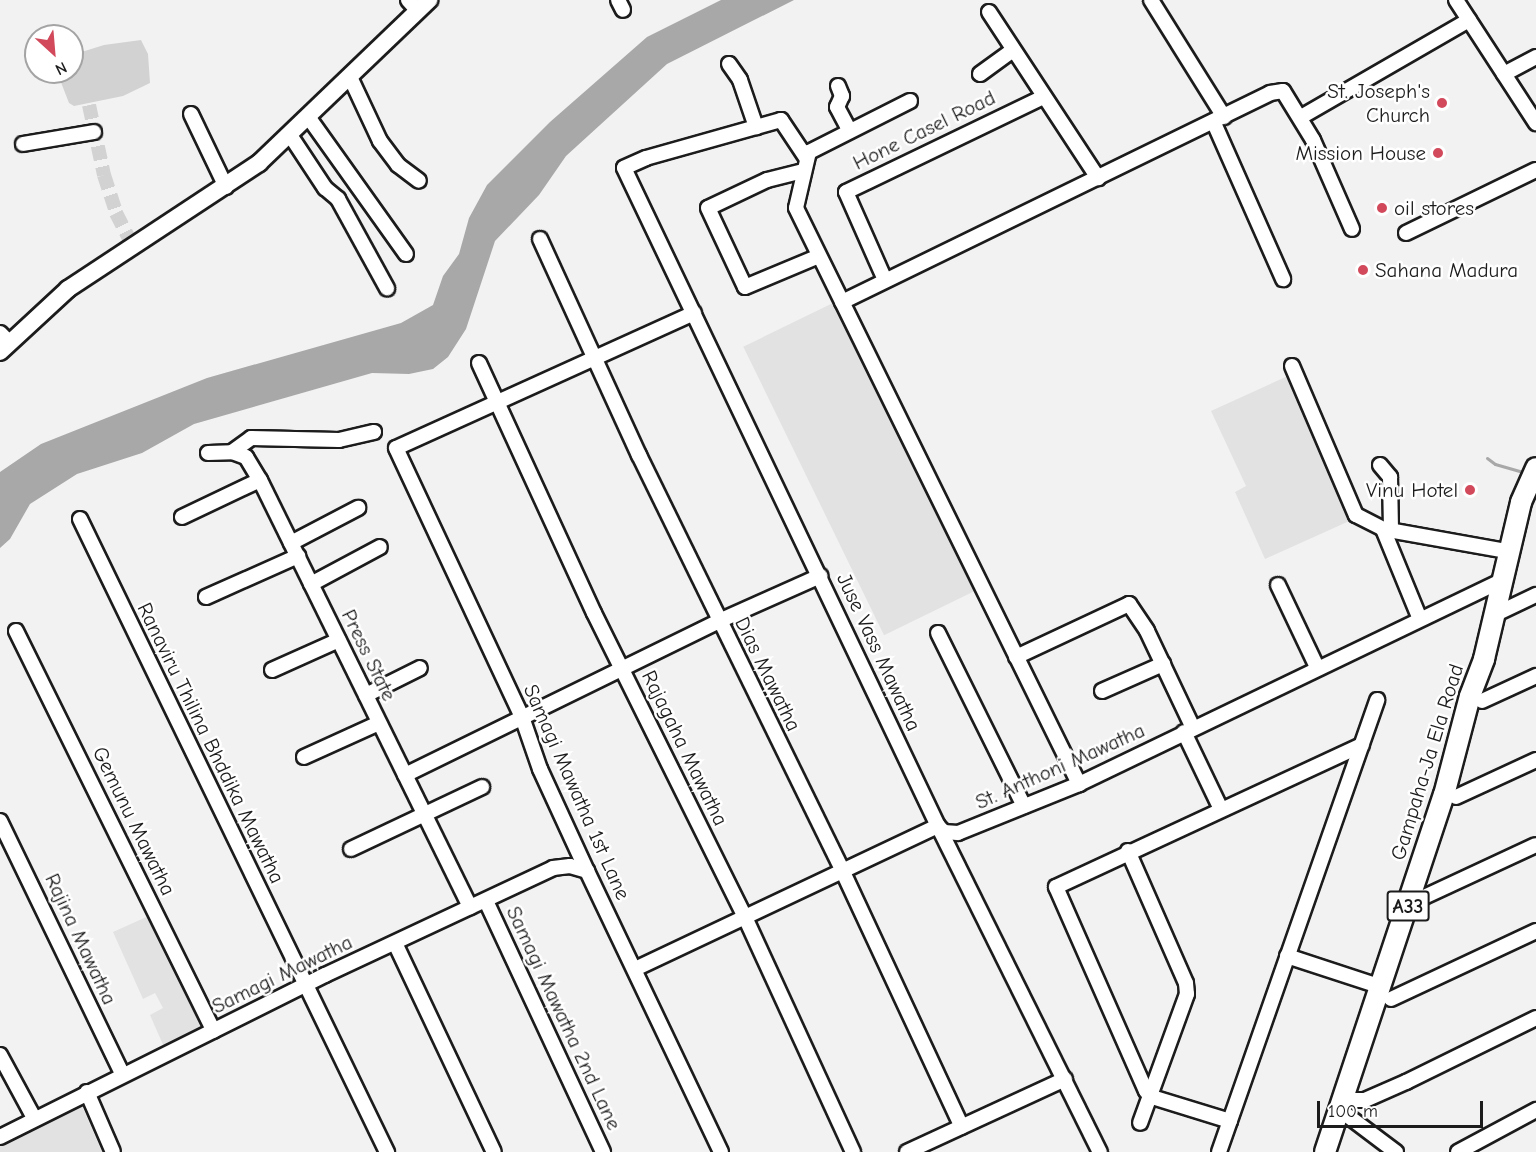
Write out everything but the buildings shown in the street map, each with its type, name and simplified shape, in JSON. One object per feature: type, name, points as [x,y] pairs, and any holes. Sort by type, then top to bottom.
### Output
[{"type":"highway","name":"Gampaha-Ja Ela Road","points":[[1339,1152],[1348,1106],[1417,897],[1484,659],[1507,551],[1536,468]]},
{"type":"highway","name":"Gampaha-Ja Ela Road","points":[[1417,897],[1456,797],[1482,701],[1484,659]]},
{"type":"highway","name":"Gampaha-Ja Ela Road","points":[[1325,1152],[1348,1106]]},
{"type":"main road","points":[[3,342],[68,289],[183,210],[226,187],[290,135],[350,77],[418,3]]},
{"type":"street","points":[[1150,0],[1219,120],[1283,279]]},
{"type":"street","points":[[1301,117],[1465,7],[1504,74],[1534,115]]},
{"type":"street","points":[[989,12],[1098,178]]},
{"type":"street","points":[[980,74],[1013,50]]},
{"type":"street","points":[[1504,74],[1536,57]]},
{"type":"street","points":[[729,63],[740,80],[756,127],[785,122],[805,165]]},
{"type":"street","points":[[350,77],[380,141],[398,165],[419,181]]},
{"type":"street","points":[[838,86],[842,96],[837,107],[850,131]]},
{"type":"street","points":[[842,302],[1219,120],[1270,93],[1283,91],[1301,117],[1352,229]]},
{"type":"street","name":"Hone Casel Road","points":[[885,280],[846,192],[1043,97]]},
{"type":"street","points":[[910,101],[810,152],[796,208],[1079,784]]},
{"type":"street","points":[[191,114],[226,187]]},
{"type":"street","points":[[309,118],[406,254]]},
{"type":"street","name":"Juse Vass Mawatha","points":[[756,127],[624,168],[938,826],[1100,1152]]},
{"type":"street","points":[[23,144],[94,132]]},
{"type":"street","points":[[290,135],[325,188],[338,199],[387,288]]},
{"type":"street","points":[[805,165],[766,180],[708,208],[745,287],[819,256]]},
{"type":"street","points":[[1406,233],[1536,170]]},
{"type":"street","name":"Dias Mawatha","points":[[540,239],[594,358],[719,621],[843,872],[962,1127]]},
{"type":"street","points":[[498,403],[694,313]]},
{"type":"street","name":"Rajagaha Mawatha","points":[[479,363],[623,670],[744,915],[853,1152]]},
{"type":"street","points":[[1292,366],[1356,516],[1387,530],[1507,551]]},
{"type":"street","name":"Samagi Mawatha 1st Lane","points":[[498,403],[396,447],[522,717],[540,769],[587,871],[721,1152]]},
{"type":"street","points":[[208,453],[232,452],[251,438],[339,440],[374,432]]},
{"type":"street","name":"Press State","points":[[232,452],[246,458],[260,480],[470,908]]},
{"type":"street","points":[[1380,465],[1390,477],[1387,530],[1420,619]]},
{"type":"street","points":[[182,517],[260,480]]},
{"type":"street","points":[[291,543],[358,508]]},
{"type":"street","name":"Ranaviru Thilina Bhddika Mawatha","points":[[80,519],[304,985],[387,1152]]},
{"type":"street","points":[[311,584],[380,547]]},
{"type":"street","points":[[206,597],[298,556]]},
{"type":"street","points":[[405,775],[719,621],[820,576]]},
{"type":"street","name":"St. Anthoni Mawatha","points":[[938,826],[944,832],[958,833],[1079,784],[1500,580]]},
{"type":"street","points":[[1278,585],[1317,667]]},
{"type":"street","points":[[1494,615],[1536,595]]},
{"type":"street","points":[[1016,657],[1129,604],[1163,664],[1220,807]]},
{"type":"street","name":"Gemunu Mawatha","points":[[16,631],[214,1031]]},
{"type":"street","points":[[938,633],[1024,806]]},
{"type":"street","points":[[272,670],[339,640]]},
{"type":"street","points":[[1102,692],[1163,664]]},
{"type":"street","points":[[366,695],[420,668]]},
{"type":"street","points":[[1482,701],[1536,676]]},
{"type":"street","points":[[1219,1152],[1377,700]]},
{"type":"street","points":[[304,757],[379,723]]},
{"type":"street","points":[[1230,1121],[1152,1097],[1056,887],[1220,807],[1362,745]]},
{"type":"street","points":[[1456,797],[1536,760]]},
{"type":"street","points":[[351,849],[424,812],[482,787]]},
{"type":"street","name":"Rajina Mawatha","points":[[0,822],[123,1074]]},
{"type":"street","points":[[635,969],[744,915],[843,872],[938,826]]},
{"type":"street","points":[[1417,897],[1536,845]]},
{"type":"street","points":[[1128,851],[1186,983],[1187,994],[1152,1097],[1140,1124]]},
{"type":"street","name":"Samagi Mawatha","points":[[0,1137],[304,985],[486,902],[553,868],[570,866],[587,871]]},
{"type":"street","name":"Samagi Mawatha 2nd Lane","points":[[486,902],[603,1152]]},
{"type":"street","points":[[1287,956],[1386,993],[1536,931]]},
{"type":"street","points":[[395,943],[494,1152]]},
{"type":"street","points":[[1396,1152],[1348,1106],[1406,1083],[1536,1018]]},
{"type":"street","points":[[0,1055],[34,1118]]},
{"type":"street","points":[[907,1152],[1065,1079]]},
{"type":"street","points":[[87,1092],[113,1152]]},
{"type":"street","points":[[1458,1152],[1536,1110]]},
{"type":"shaded area","points":[[721,0],[794,0],[667,64],[566,156],[539,195],[495,241],[466,329],[448,357],[433,369],[409,374],[372,373],[194,424],[142,453],[77,474],[30,504],[10,539],[0,548],[0,472],[41,444],[207,378],[401,323],[433,305],[443,276],[459,254],[469,218],[487,185],[550,122],[647,37]]},
{"type":"shaded area","points":[[141,40],[148,54],[150,83],[123,96],[74,106],[69,103],[62,84],[84,84],[84,51],[104,45]]},
{"type":"shaded area","points":[[835,302],[976,591],[884,635],[743,347]]},
{"type":"shaded area","points":[[1290,375],[1356,518],[1265,559],[1235,492],[1246,486],[1211,411]]},
{"type":"shaded area","points":[[153,914],[207,1026],[164,1047],[150,1015],[163,1008],[155,993],[143,999],[113,932]]},
{"type":"shaded area","points":[[82,1106],[102,1152],[0,1152],[0,1146]]},
{"type":"waterway","points":[[1487,458],[1495,464],[1523,472]]},
{"type":"tunnel","points":[[89,105],[104,175],[116,213],[132,245]]},
{"type":"place","name":"St. Joseph's Church","points":[[1442,103]]},
{"type":"place","name":"Mission House","points":[[1438,153]]},
{"type":"place","name":"oil stores","points":[[1382,208]]},
{"type":"place","name":"Sahana Madura","points":[[1363,270]]},
{"type":"place","name":"Vinu Hotel","points":[[1470,490]]}]
